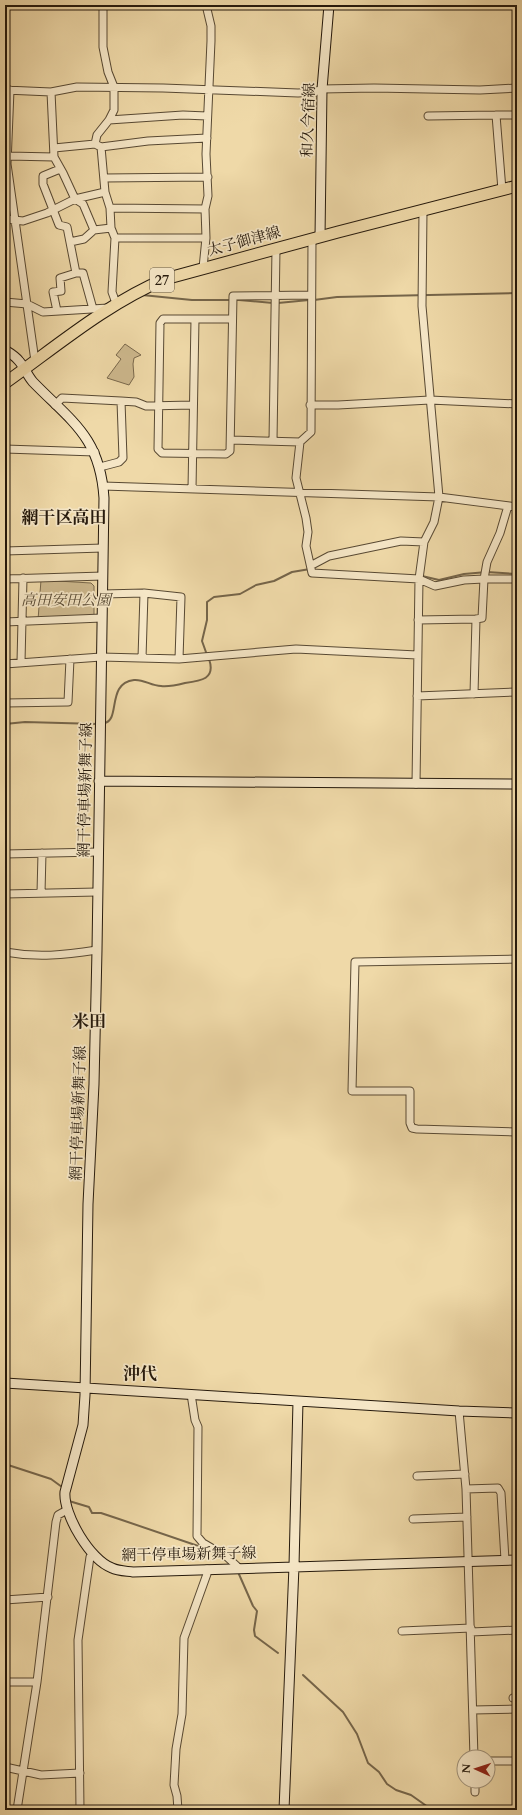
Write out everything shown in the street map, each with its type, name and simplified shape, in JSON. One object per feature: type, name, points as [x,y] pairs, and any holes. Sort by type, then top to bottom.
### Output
[{"type":"main road","name":"和久今宿線","points":[[316,238],[322,89],[328,5]]},
{"type":"main road","name":"太子御津線","points":[[5,383],[112,305],[165,279],[517,186]]},
{"type":"main road","name":"網干停車場新舞子線","points":[[5,350],[20,362],[28,377],[84,433],[95,452],[100,467],[103,486],[103,594],[97,950],[94,1084],[88,1204],[86,1388],[83,1425],[65,1492],[64,1500],[66,1510],[81,1537],[93,1554],[111,1568],[133,1572],[517,1560]]},
{"type":"main road","points":[[99,781],[517,784]]},
{"type":"main road","points":[[5,1384],[459,1411],[517,1413]]},
{"type":"main road","points":[[284,1810],[294,1566],[298,1401]]},
{"type":"street","points":[[5,302],[16,301],[27,307],[43,312],[93,309],[112,305],[114,238],[111,228],[110,208],[105,192],[97,135],[109,120],[114,110],[114,87],[108,72],[103,47],[103,5]]},
{"type":"street","points":[[203,268],[206,238],[205,209],[208,196],[206,154],[211,26],[206,5]]},
{"type":"street","points":[[35,362],[14,220],[7,187],[7,90],[50,92],[77,87],[114,87],[208,90],[220,89],[254,92],[298,93],[315,92],[322,89],[374,88],[480,90],[517,88]]},
{"type":"street","points":[[50,92],[54,157],[75,199],[83,204],[94,230]]},
{"type":"street","points":[[109,120],[183,115],[207,116]]},
{"type":"street","points":[[496,115],[499,171],[502,190]]},
{"type":"street","points":[[428,116],[517,115]]},
{"type":"street","points":[[54,148],[207,138]]},
{"type":"street","points":[[8,156],[54,157]]},
{"type":"street","points":[[60,169],[43,176],[43,184],[59,225],[67,227],[76,272]]},
{"type":"street","points":[[104,178],[208,177]]},
{"type":"street","points":[[5,219],[23,221],[75,199],[105,192]]},
{"type":"street","points":[[110,208],[205,209]]},
{"type":"street","points":[[416,784],[419,576],[424,542],[434,522],[439,497],[422,306],[423,210]]},
{"type":"street","points":[[70,242],[84,239],[94,230],[111,228]]},
{"type":"street","points":[[114,238],[206,238]]},
{"type":"street","points":[[316,238],[311,295],[310,432],[300,442],[296,478],[301,493],[308,532],[306,546],[312,573],[419,576],[435,586],[464,580],[484,578],[517,579]]},
{"type":"street","points":[[273,441],[276,249]]},
{"type":"street","points":[[57,311],[53,292],[61,291],[60,278],[76,272],[82,273],[93,309]]},
{"type":"street","points":[[232,319],[163,319],[160,323],[158,449],[162,453],[226,454],[230,450],[233,296],[311,295]]},
{"type":"street","points":[[192,489],[195,319]]},
{"type":"street","points":[[55,405],[62,398],[136,402],[146,406],[193,405]]},
{"type":"street","points":[[310,405],[430,400],[517,404]]},
{"type":"street","points":[[100,467],[119,462],[123,458],[121,401]]},
{"type":"street","points":[[231,440],[300,442]]},
{"type":"street","points":[[5,449],[95,452]]},
{"type":"street","points":[[103,486],[439,497],[517,507]]},
{"type":"street","points":[[418,620],[482,618],[486,568],[493,546],[500,533],[508,506]]},
{"type":"street","points":[[312,568],[329,556],[401,541],[424,542]]},
{"type":"street","points":[[5,551],[103,548]]},
{"type":"street","points":[[5,579],[103,576]]},
{"type":"street","points":[[21,662],[23,578]]},
{"type":"street","points":[[103,594],[144,593],[181,597],[179,659]]},
{"type":"street","points":[[142,658],[144,593]]},
{"type":"street","points":[[5,622],[102,618]]},
{"type":"street","points":[[474,694],[476,619]]},
{"type":"street","points":[[5,664],[101,657],[179,659],[199,658],[296,649],[417,655]]},
{"type":"street","points":[[5,703],[68,702],[70,659]]},
{"type":"street","points":[[417,696],[517,692]]},
{"type":"street","points":[[5,854],[98,852]]},
{"type":"street","points":[[41,893],[42,853]]},
{"type":"street","points":[[5,894],[97,892]]},
{"type":"street","points":[[5,952],[28,956],[57,956],[97,950]]},
{"type":"street","points":[[517,959],[355,962],[352,1091],[410,1091],[410,1123],[412,1128],[517,1132]]},
{"type":"street","points":[[191,1394],[194,1420],[198,1427],[197,1536],[203,1543],[227,1557],[239,1568]]},
{"type":"street","points":[[459,1411],[466,1489],[474,1749]]},
{"type":"street","points":[[417,1476],[465,1474]]},
{"type":"street","points":[[466,1489],[498,1488],[501,1493],[505,1560]]},
{"type":"street","points":[[17,1810],[37,1682],[56,1522],[58,1515],[66,1510]]},
{"type":"street","points":[[413,1519],[467,1518]]},
{"type":"street","points":[[80,1810],[78,1640],[90,1557],[93,1554]]},
{"type":"street","points":[[178,1810],[178,1796],[174,1785],[176,1749],[182,1714],[184,1638],[207,1574],[207,1570]]},
{"type":"street","points":[[5,1600],[48,1597]]},
{"type":"street","points":[[402,1631],[517,1630]]},
{"type":"street","points":[[5,1682],[37,1682]]},
{"type":"street","points":[[473,1710],[517,1709]]},
{"type":"street","points":[[496,1761],[517,1761]]},
{"type":"street","points":[[5,1767],[41,1775],[80,1773]]},
{"type":"green space","points":[[125,344],[141,355],[134,358],[134,377],[129,385],[107,378],[121,359],[116,355]]},
{"type":"green space","name":"高田安田公園","points":[[41,580],[91,583],[94,586],[94,615],[38,620]]},
{"type":"waterway","points":[[314,300],[337,297],[517,293]]},
{"type":"waterway","points":[[142,295],[192,300],[239,300],[273,303]]},
{"type":"waterway","points":[[278,303],[309,300]]},
{"type":"waterway","points":[[207,655],[202,641],[207,620],[207,602],[214,597],[240,594],[256,585],[274,581],[292,572],[310,569]]},
{"type":"waterway","points":[[422,576],[439,580],[464,574],[487,572],[517,574]]},
{"type":"waterway","points":[[104,723],[109,721],[112,716],[117,694],[125,683],[138,680],[157,686],[173,686],[201,680],[209,675],[211,666],[209,659]]},
{"type":"waterway","points":[[5,724],[25,722],[98,724]]},
{"type":"waterway","points":[[5,1464],[51,1479],[62,1487]]},
{"type":"waterway","points":[[69,1501],[89,1507],[92,1513],[101,1513],[207,1549]]},
{"type":"waterway","points":[[238,1572],[253,1606],[257,1611],[254,1630],[255,1636],[278,1653]]},
{"type":"waterway","points":[[303,1675],[343,1712],[357,1734],[368,1763],[379,1772],[387,1784],[396,1790],[411,1795],[428,1807],[443,1810],[471,1806],[514,1810]]},
{"type":"district","name":"網干区高田","points":[[64,517]]},
{"type":"district","name":"米田","points":[[89,1021]]},
{"type":"district","name":"沖代","points":[[140,1373]]}]
